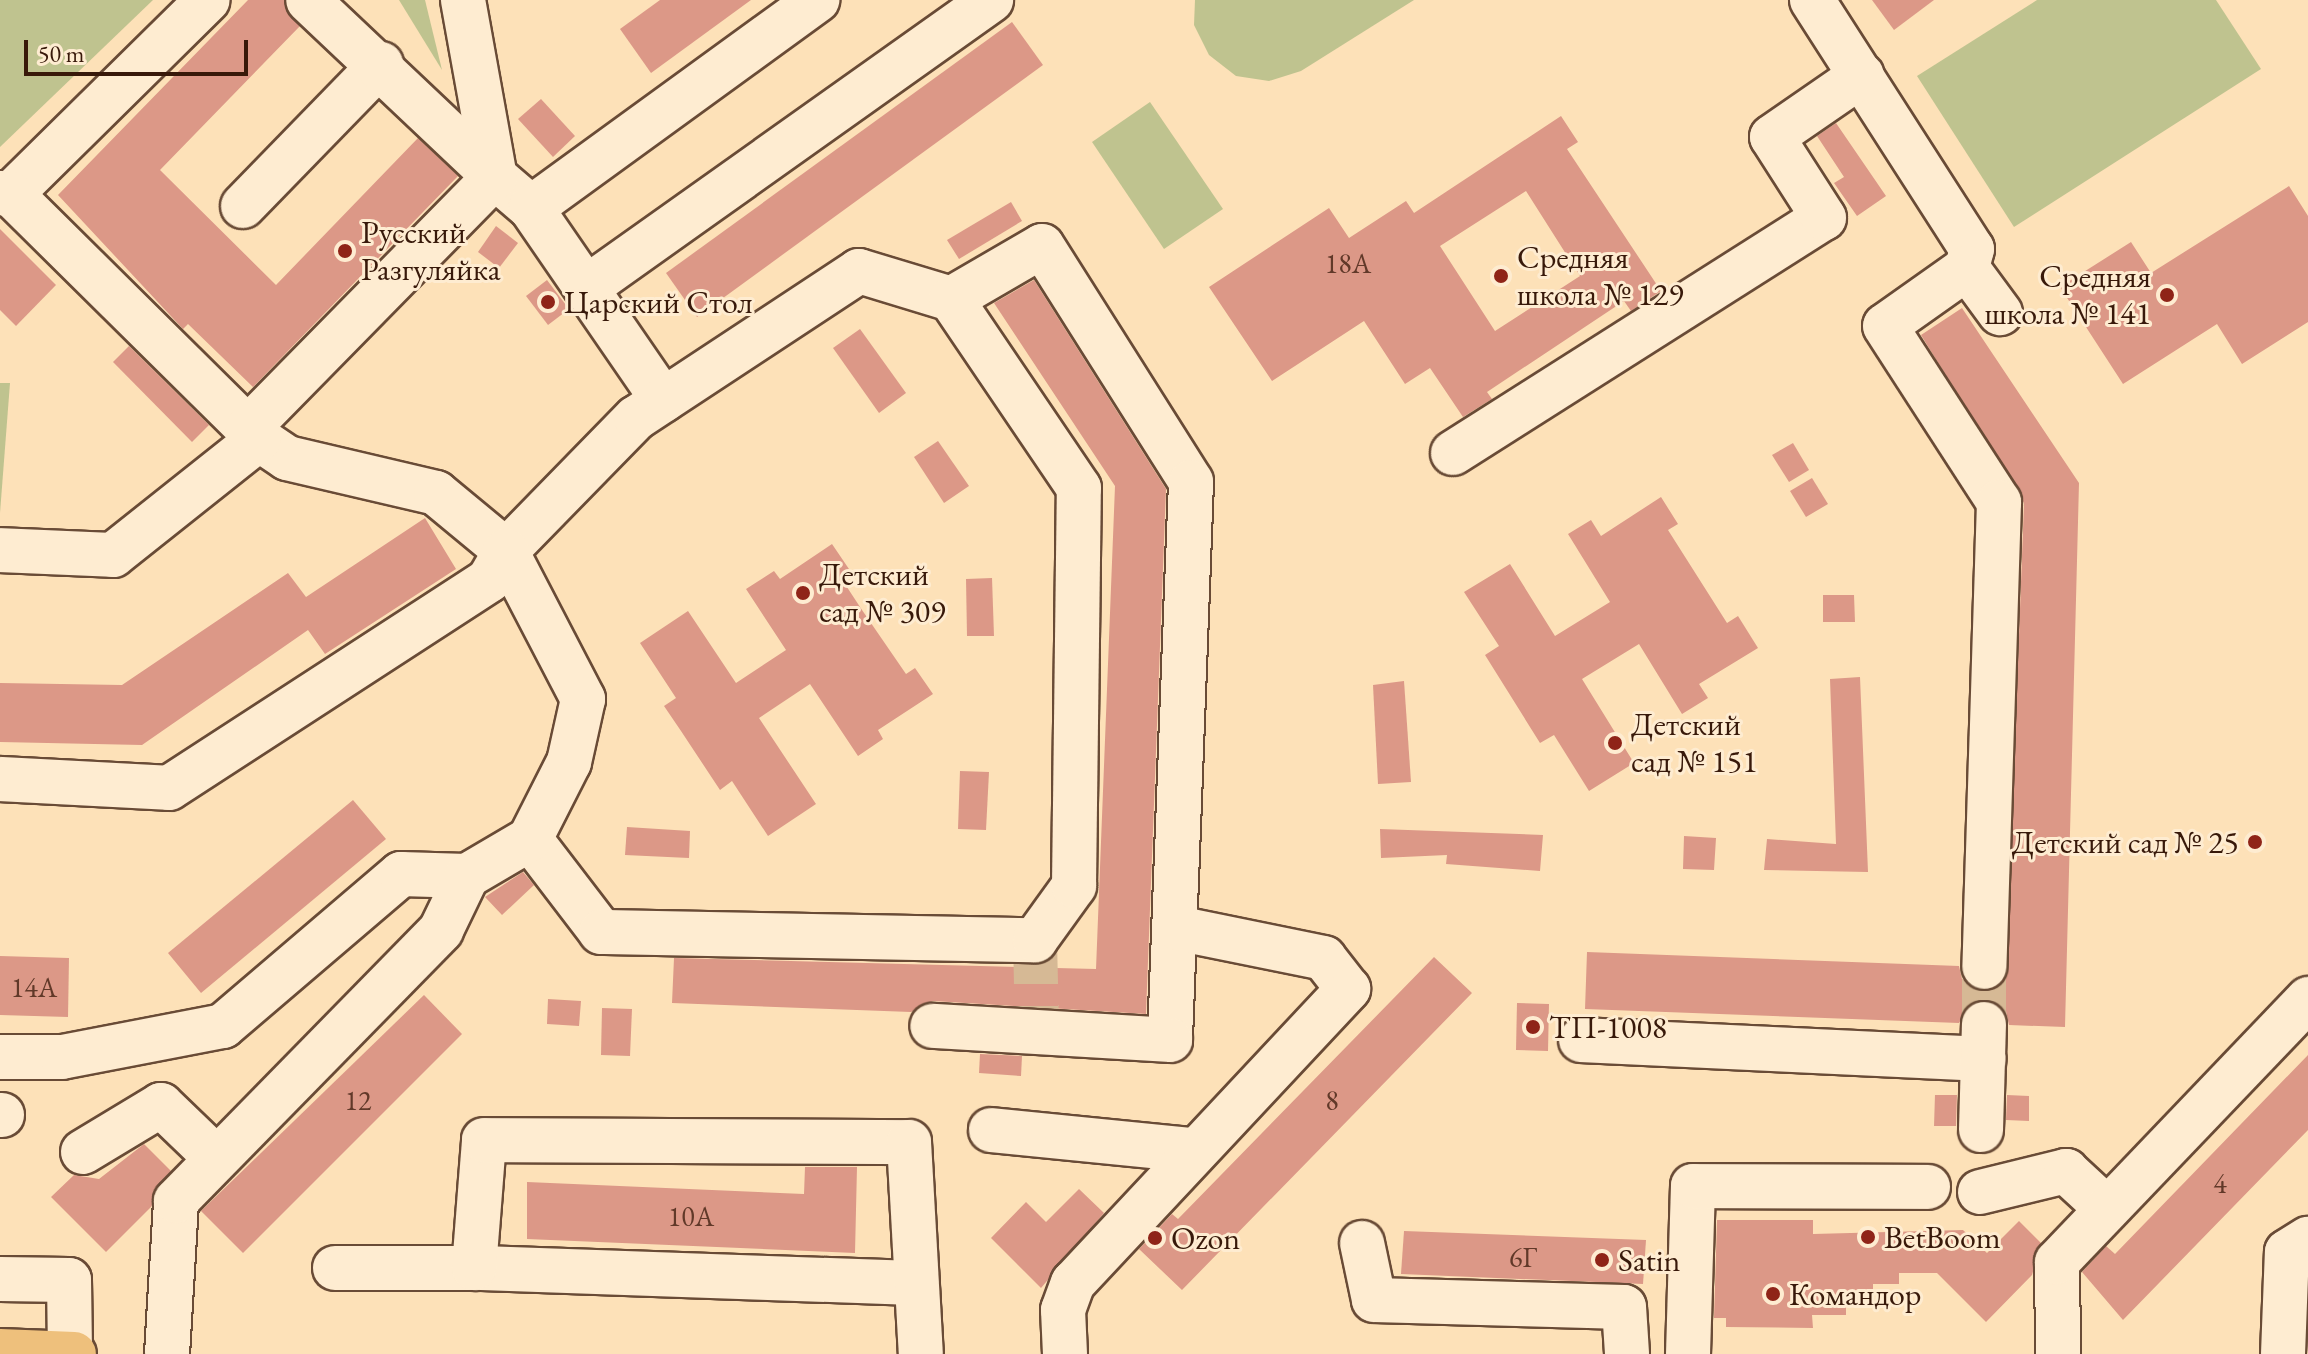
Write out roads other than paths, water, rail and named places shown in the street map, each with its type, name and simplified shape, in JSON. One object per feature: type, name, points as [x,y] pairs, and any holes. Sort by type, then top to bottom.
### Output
[{"type":"lane","points":[[0,1057],[62,1057],[223,1026],[401,874],[467,876],[530,839],[569,762],[583,699],[506,551],[436,493],[287,458],[253,434],[6,194],[208,0]]},
{"type":"lane","points":[[308,0],[381,64],[495,177],[531,208],[663,400]]},
{"type":"lane","points":[[463,0],[495,177]]},
{"type":"lane","points":[[531,208],[817,0]]},
{"type":"lane","points":[[586,288],[991,0]]},
{"type":"lane","points":[[1812,0],[1972,249],[1967,268],[1885,326],[1999,502],[1984,967]]},
{"type":"lane","points":[[243,206],[381,64]]},
{"type":"lane","points":[[1453,453],[1824,218],[1772,137],[1862,75]]},
{"type":"lane","points":[[0,550],[113,555],[253,434],[495,177]]},
{"type":"lane","points":[[932,1026],[1170,1040],[1177,928],[1191,482],[1042,246],[951,299]]},
{"type":"lane","points":[[1967,268],[2000,313]]},
{"type":"lane","points":[[0,779],[169,788],[489,580],[506,551],[663,400],[859,271],[951,299],[1079,488],[1074,886],[1035,940],[601,932],[530,839]]},
{"type":"lane","points":[[167,1354],[176,1201],[215,1157],[441,930],[467,876]]},
{"type":"lane","points":[[1065,1354],[1063,1310],[1073,1283],[1193,1150],[1348,989],[1324,958],[1177,928]]},
{"type":"lane","points":[[2058,1354],[2057,1262],[2105,1207],[2308,999]]},
{"type":"lane","points":[[1581,1040],[1984,1041],[1981,1130]]},
{"type":"lane","points":[[83,1152],[161,1105],[215,1157]]},
{"type":"lane","points":[[991,1130],[1193,1150]]},
{"type":"lane","points":[[474,1268],[484,1140],[909,1142],[914,1283],[921,1354]]},
{"type":"lane","points":[[1980,1192],[2066,1171],[2105,1207]]},
{"type":"lane","points":[[1688,1354],[1693,1186],[1928,1187]]},
{"type":"lane","points":[[2292,1334],[2287,1252],[2308,1239]]},
{"type":"lane","points":[[1362,1243],[1374,1300],[1624,1307],[1627,1354]]},
{"type":"lane","points":[[335,1268],[474,1268],[914,1283]]},
{"type":"lane","points":[[0,1279],[69,1280],[40,1353]]},
{"type":"tunnel","points":[[1035,940],[1037,1031]]},
{"type":"tunnel","points":[[1984,967],[1984,1024]]},
{"type":"place","name":"Русский Разгуляйка","points":[[345,251]]},
{"type":"place","name":"Средняя школа № 129","points":[[1501,276]]},
{"type":"place","name":"Средняя школа № 141","points":[[2167,295]]},
{"type":"place","name":"Царский Стол","points":[[548,302]]},
{"type":"place","name":"Детский сад № 309","points":[[803,593]]},
{"type":"place","name":"Детский сад № 151","points":[[1615,743]]},
{"type":"place","name":"Детский сад № 25","points":[[2255,842]]},
{"type":"place","name":"ТП-1008","points":[[1533,1027]]},
{"type":"place","name":"BetBoom","points":[[1868,1237]]},
{"type":"place","name":"Ozon","points":[[1155,1238]]},
{"type":"place","name":"Satin","points":[[1602,1260]]},
{"type":"place","name":"Командор","points":[[1773,1294]]}]
